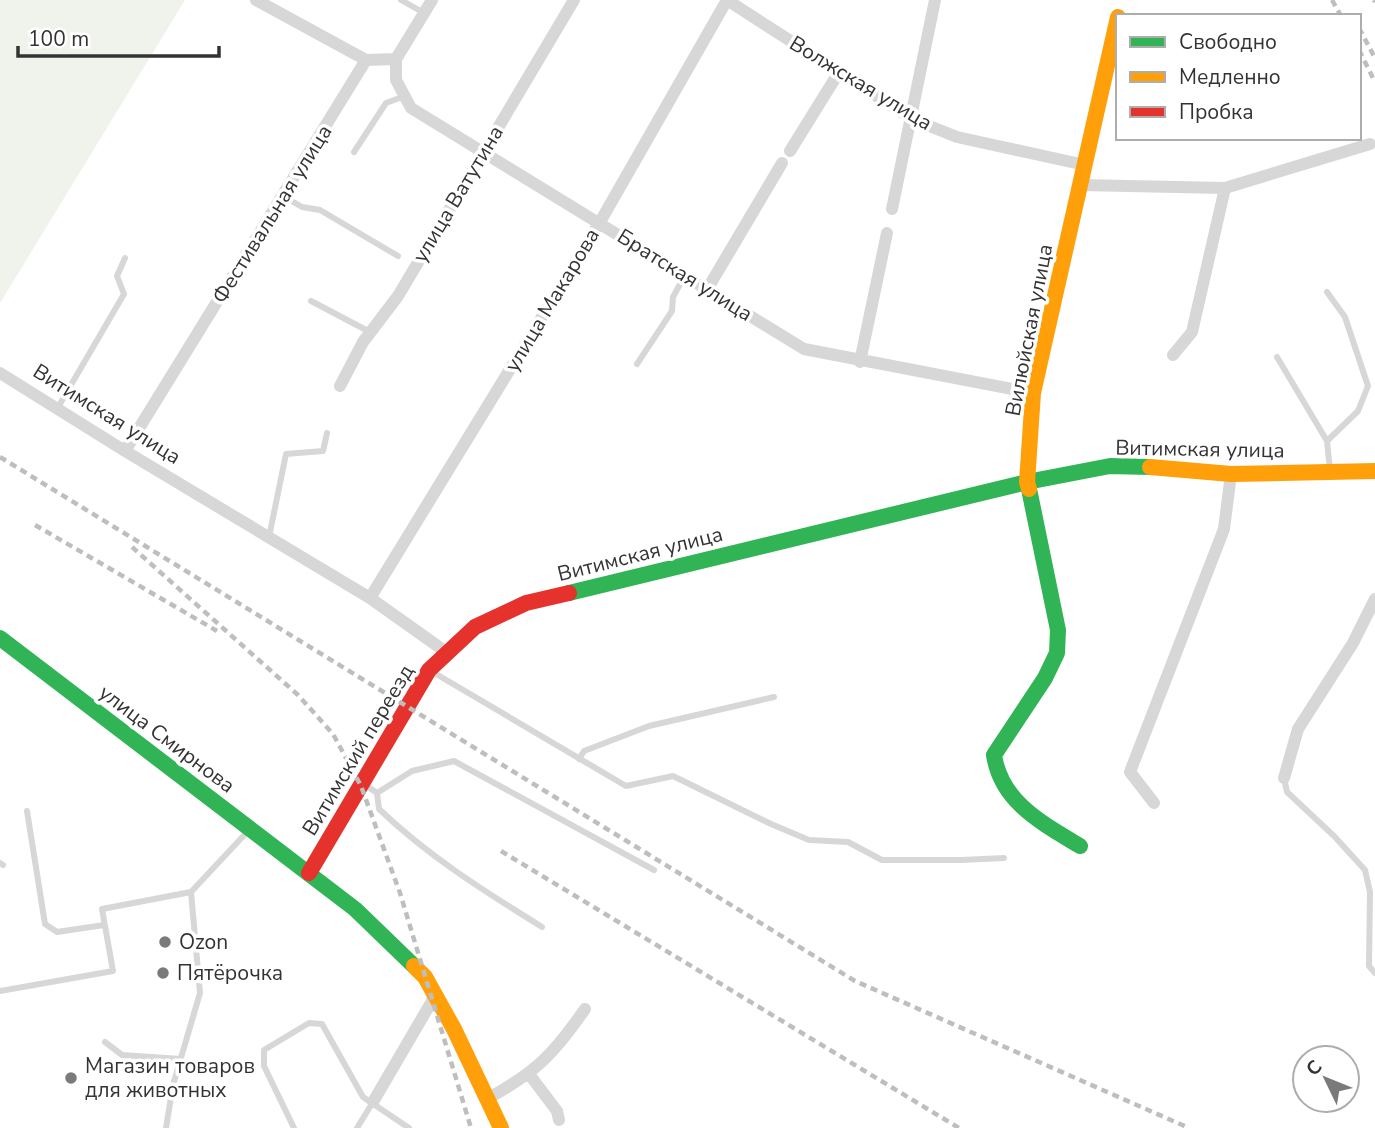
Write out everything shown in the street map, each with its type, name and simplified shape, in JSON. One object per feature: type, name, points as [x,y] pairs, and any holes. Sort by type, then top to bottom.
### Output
[{"type":"street","points":[[405,96],[396,80],[396,59],[432,0]]},
{"type":"street","name":"улица Ватутина","points":[[340,386],[370,332],[398,296],[574,0]]},
{"type":"street","name":"Волжская улица","points":[[727,0],[911,118],[957,137],[1085,164]]},
{"type":"street","name":"улица Макарова","points":[[370,598],[600,222],[727,0]]},
{"type":"street","points":[[892,209],[935,0]]},
{"type":"street","points":[[260,1],[366,60],[396,59]]},
{"type":"street","name":"Вилюйская улица","points":[[1080,846],[1030,816],[997,775],[994,755],[1045,678],[1057,653],[1058,630],[1027,482],[1033,393],[1116,25]]},
{"type":"street","name":"Фестивальная улица","points":[[125,451],[366,60]]},
{"type":"street","points":[[790,151],[839,72]]},
{"type":"street","name":"Братская улица","points":[[405,96],[411,108],[804,349],[860,362],[1033,393]]},
{"type":"street","points":[[1080,185],[1225,188],[1370,144]]},
{"type":"street","points":[[708,288],[782,163]]},
{"type":"street","points":[[1173,355],[1192,332],[1225,188]]},
{"type":"street","points":[[860,362],[887,233]]},
{"type":"street","name":"Витимская улица","points":[[0,373],[370,598],[446,652],[475,627],[526,603],[1027,482],[1110,466],[1231,474],[1375,471]]},
{"type":"street","points":[[1154,803],[1130,772],[1224,528],[1231,474]]},
{"type":"street","points":[[1284,778],[1298,729],[1353,643],[1375,599]]},
{"type":"street","name":"улица Смирнова","points":[[0,638],[355,909],[401,952],[425,977],[454,1029],[501,1128]]},
{"type":"street","name":"Витимский переезд","points":[[309,873],[429,670],[446,652]]},
{"type":"street","points":[[373,1102],[432,1001],[433,992]]},
{"type":"street","points":[[487,1099],[529,1074],[551,1055],[586,1009]]},
{"type":"street","points":[[529,1074],[557,1111],[559,1121]]},
{"type":"lane","points":[[401,0],[424,13]]},
{"type":"lane","points":[[354,152],[386,103],[405,96]]},
{"type":"lane","points":[[283,196],[302,207],[320,210],[398,256]]},
{"type":"lane","points":[[57,409],[124,294],[117,276],[125,258]]},
{"type":"lane","points":[[637,365],[672,311],[673,297],[685,274]]},
{"type":"lane","points":[[1326,292],[1345,317],[1368,386],[1358,411],[1326,440]]},
{"type":"lane","points":[[311,300],[370,332]]},
{"type":"lane","points":[[1277,357],[1326,440],[1330,471]]},
{"type":"lane","points":[[269,537],[286,454],[323,451],[327,433]]},
{"type":"lane","points":[[429,670],[626,786],[673,776],[808,840],[848,842],[882,860],[1004,858]]},
{"type":"lane","points":[[579,758],[584,751],[649,726],[774,697]]},
{"type":"lane","points":[[377,793],[412,771],[454,761],[654,870]]},
{"type":"lane","points":[[1284,778],[1287,792],[1334,835],[1365,870],[1370,892],[1369,966],[1375,974]]},
{"type":"lane","points":[[363,783],[377,793],[379,809],[412,840],[482,890],[542,927]]},
{"type":"lane","points":[[27,811],[45,924],[57,933],[104,925]]},
{"type":"lane","points":[[0,991],[113,971],[102,909],[191,892],[251,828]]},
{"type":"lane","points":[[166,1128],[173,1085],[200,993],[191,892]]},
{"type":"lane","points":[[294,1128],[264,1066],[264,1050],[309,1023],[322,1024],[363,1097],[409,1128]]},
{"type":"lane","points":[[105,1042],[122,1055],[181,1059]]},
{"type":"lane","points":[[357,1128],[373,1102]]},
{"type":"shaded area","points":[[0,0],[185,0],[0,303]]},
{"type":"railway","points":[[1332,0],[1340,14]]},
{"type":"railway","points":[[1361,32],[1375,58]]},
{"type":"railway","points":[[1361,54],[1375,82]]},
{"type":"railway","points":[[0,457],[855,981],[1189,1128]]},
{"type":"railway","points":[[35,525],[217,631]]},
{"type":"railway","points":[[132,547],[298,695],[333,734],[361,786],[400,893],[471,1128]]},
{"type":"railway","points":[[501,851],[959,1128]]},
{"type":"traffic: fast","points":[[569,593],[1027,482],[1110,466],[1150,467]]},
{"type":"traffic: fast","points":[[1029,489],[1058,630],[1057,653],[1045,678],[994,755],[1005,786],[1025,810],[1080,846]]},
{"type":"traffic: fast","points":[[0,638],[355,909],[414,966]]},
{"type":"traffic: slow","points":[[1029,489],[1027,482],[1033,393],[1116,26]]},
{"type":"traffic: slow","points":[[1150,467],[1231,474],[1375,471]]},
{"type":"traffic: slow","points":[[414,966],[425,977],[454,1029],[501,1128]]},
{"type":"traffic: jam","points":[[309,873],[429,670],[475,627],[526,603],[569,593]]},
{"type":"place","name":"Ozon","points":[[165,942]]},
{"type":"place","name":"Пятёрочка","points":[[163,973]]},
{"type":"place","name":"Магазин товаров для животных","points":[[71,1078]]}]
